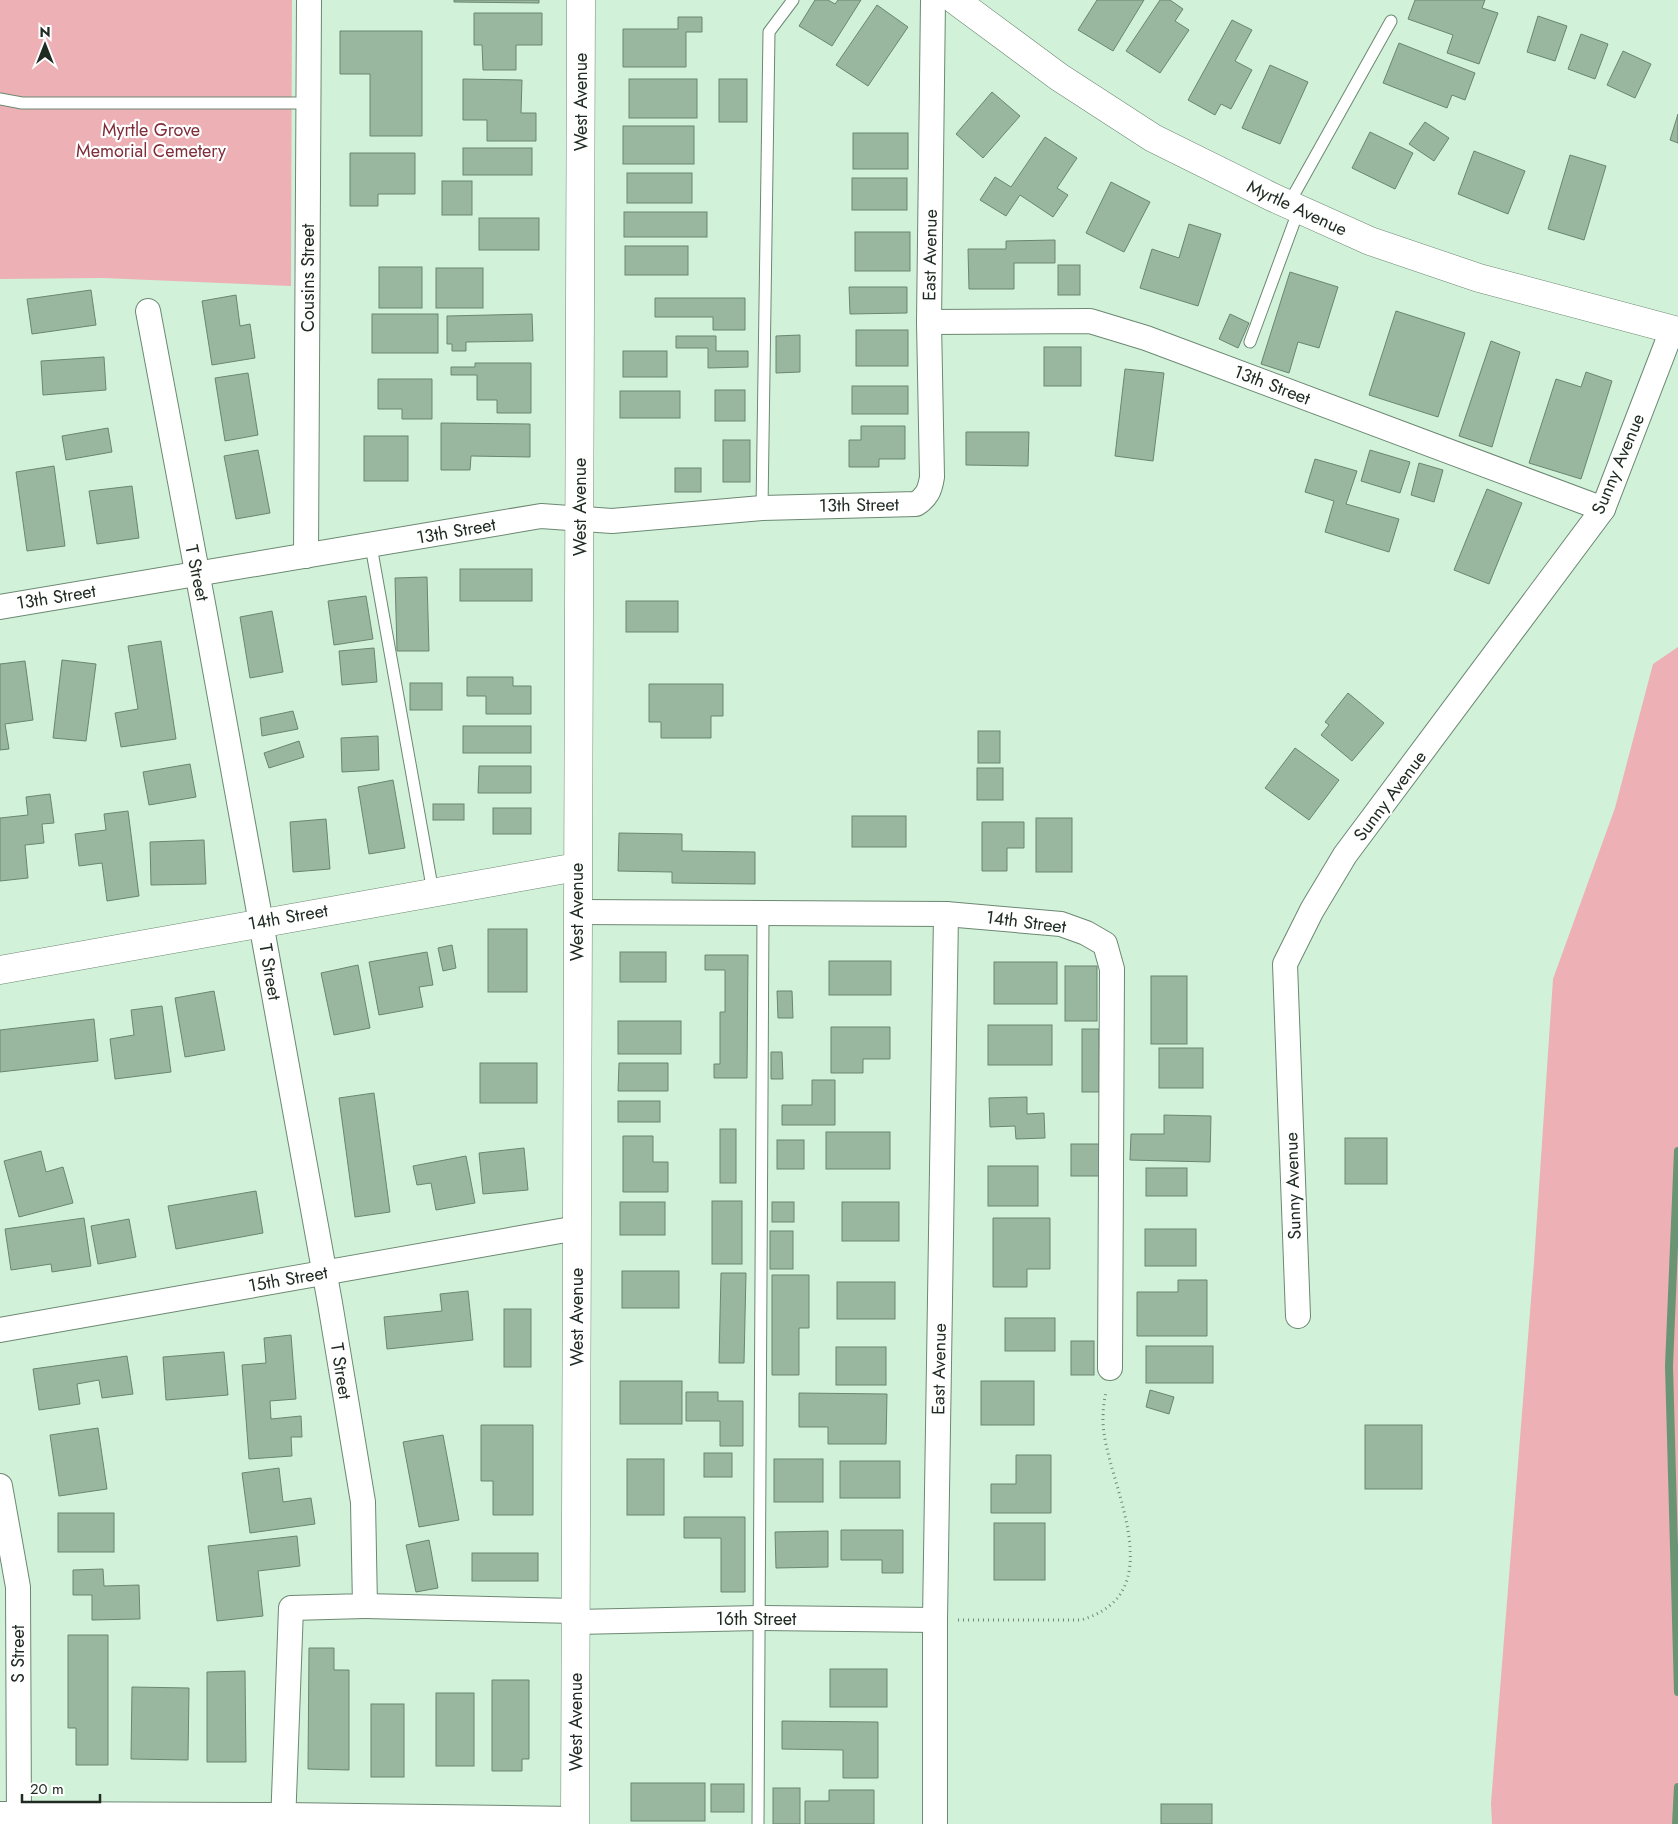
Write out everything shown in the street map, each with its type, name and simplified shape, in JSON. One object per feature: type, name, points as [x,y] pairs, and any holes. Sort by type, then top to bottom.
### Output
[{"type":"main road","name":"West Avenue","points":[[575,1822],[581,0]]},
{"type":"main road","name":"Myrtle Avenue","points":[[955,0],[1059,77],[1153,138],[1293,207],[1370,241],[1479,278],[1675,330]]},
{"type":"main road","name":"14th Street","points":[[0,970],[577,867]]},
{"type":"street","name":"Cousins Street","points":[[306,556],[309,0]]},
{"type":"street","name":"East Avenue","points":[[916,504],[924,499],[930,490],[932,477],[929,322],[933,0]]},
{"type":"street","name":"T Street","points":[[148,311],[325,1273],[363,1502],[365,1606]]},
{"type":"street","name":"13th Street","points":[[929,322],[1090,321],[1146,338],[1603,509]]},
{"type":"street","name":"Sunny Avenue","points":[[1298,1316],[1285,964],[1312,910],[1345,855],[1603,509],[1675,330]]},
{"type":"street","name":"13th Street","points":[[0,607],[541,516],[612,522],[762,508],[916,504]]},
{"type":"street","name":"14th Street","points":[[577,912],[946,914],[1041,920],[1061,924],[1086,933],[1105,944],[1110,955],[1112,969],[1110,1368]]},
{"type":"street","name":"East Avenue","points":[[935,1824],[935,1620],[946,914]]},
{"type":"street","name":"15th Street","points":[[0,1330],[577,1228]]},
{"type":"street","name":"S Street","points":[[0,1486],[18,1587],[12,1817]]},
{"type":"street","points":[[283,1819],[291,1608],[365,1606],[576,1616]]},
{"type":"street","name":"16th Street","points":[[576,1616],[935,1620]]},
{"type":"street","points":[[12,1817],[575,1822]]},
{"type":"lane","points":[[762,508],[769,32],[793,0]]},
{"type":"lane","points":[[1250,342],[1293,207],[1391,21]]},
{"type":"lane","points":[[0,99],[22,103],[309,103]]},
{"type":"lane","points":[[371,546],[433,892]]},
{"type":"lane","points":[[758,1824],[763,914]]},
{"type":"path","points":[[935,1620],[1081,1620],[1096,1615],[1111,1606],[1119,1596],[1127,1579],[1130,1555],[1129,1531],[1122,1497],[1104,1434],[1103,1404],[1110,1368]]},
{"type":"green space","name":"Myrtle Grove Memorial Cemetery","points":[[0,0],[292,0],[291,286],[103,278],[0,279]]},
{"type":"green space","points":[[1678,647],[1678,1824],[1492,1824],[1491,1803],[1534,1262],[1553,979],[1615,808],[1653,664]]},
{"type":"building","points":[[454,0],[539,0],[539,3],[454,2]]},
{"type":"building","points":[[815,0],[828,0],[835,4],[838,0],[861,0],[832,46],[799,26]]},
{"type":"building","points":[[1097,0],[1144,0],[1113,51],[1078,30]]},
{"type":"building","points":[[1160,0],[1170,0],[1183,9],[1175,21],[1189,30],[1160,73],[1126,51]]},
{"type":"building","points":[[1415,0],[1485,0],[1482,8],[1498,13],[1479,64],[1447,53],[1453,35],[1408,19]]},
{"type":"building","points":[[877,5],[908,27],[868,86],[836,65]]},
{"type":"building","points":[[474,13],[542,13],[542,45],[516,45],[516,70],[483,70],[482,45],[474,45]]},
{"type":"building","points":[[1538,16],[1567,26],[1555,61],[1527,52]]},
{"type":"building","points":[[678,17],[702,17],[702,32],[686,32],[686,67],[623,67],[623,29],[678,29]]},
{"type":"building","points":[[1232,20],[1252,30],[1235,61],[1252,70],[1231,109],[1221,104],[1215,115],[1188,100]]},
{"type":"building","points":[[340,31],[422,31],[422,136],[370,136],[370,74],[340,74]]},
{"type":"building","points":[[1581,34],[1608,44],[1595,79],[1568,69]]},
{"type":"building","points":[[1399,43],[1475,73],[1465,100],[1452,95],[1447,108],[1383,83]]},
{"type":"building","points":[[1623,51],[1651,64],[1635,98],[1607,85]]},
{"type":"building","points":[[1270,65],[1308,82],[1280,144],[1242,128]]},
{"type":"building","points":[[463,79],[522,80],[521,113],[536,113],[536,141],[487,141],[487,120],[463,120]]},
{"type":"building","points":[[629,79],[697,79],[697,118],[629,118]]},
{"type":"building","points":[[719,79],[747,79],[747,122],[719,122]]},
{"type":"building","points":[[992,92],[1020,116],[983,158],[956,134]]},
{"type":"building","points":[[1678,114],[1678,143],[1670,140]]},
{"type":"building","points":[[1425,122],[1449,138],[1434,161],[1409,144]]},
{"type":"building","points":[[623,126],[694,126],[694,164],[623,164]]},
{"type":"building","points":[[1370,132],[1413,153],[1395,189],[1352,168]]},
{"type":"building","points":[[853,133],[908,133],[908,169],[853,169]]},
{"type":"building","points":[[1045,137],[1077,158],[1057,188],[1068,195],[1053,217],[1020,195],[1006,216],[980,200],[995,177],[1011,187]]},
{"type":"building","points":[[463,148],[532,148],[532,175],[463,175]]},
{"type":"building","points":[[1474,151],[1525,171],[1508,214],[1458,194]]},
{"type":"building","points":[[350,153],[415,153],[415,194],[378,194],[378,206],[350,206]]},
{"type":"building","points":[[1570,155],[1606,166],[1584,240],[1548,229]]},
{"type":"building","points":[[627,173],[692,173],[692,203],[627,203]]},
{"type":"building","points":[[852,178],[907,178],[907,210],[852,210]]},
{"type":"building","points":[[442,181],[472,181],[472,215],[442,215]]},
{"type":"building","points":[[1111,182],[1150,202],[1124,252],[1086,233]]},
{"type":"building","points":[[624,212],[707,212],[707,237],[624,237]]},
{"type":"building","points":[[479,218],[539,218],[539,250],[479,250]]},
{"type":"building","points":[[1189,224],[1221,234],[1198,306],[1140,288],[1152,249],[1179,258]]},
{"type":"building","points":[[855,232],[910,232],[910,271],[855,271]]},
{"type":"building","points":[[1055,240],[1055,263],[1014,263],[1014,289],[969,289],[968,249],[1006,249],[1006,241]]},
{"type":"building","points":[[625,246],[688,246],[688,275],[625,275]]},
{"type":"building","points":[[1058,265],[1080,265],[1080,295],[1058,295]]},
{"type":"building","points":[[379,267],[422,267],[422,308],[379,308]]},
{"type":"building","points":[[436,268],[483,268],[483,308],[436,308]]},
{"type":"building","points":[[1290,272],[1338,287],[1319,348],[1298,342],[1289,373],[1261,364]]},
{"type":"building","points":[[849,287],[907,287],[907,313],[850,314]]},
{"type":"building","points":[[91,290],[96,325],[32,334],[27,299]]},
{"type":"building","points":[[236,295],[240,326],[250,324],[255,358],[212,365],[202,301]]},
{"type":"building","points":[[655,298],[745,298],[745,330],[713,330],[713,317],[655,317]]},
{"type":"building","points":[[1396,311],[1465,333],[1438,417],[1369,395]]},
{"type":"building","points":[[372,314],[438,314],[438,353],[372,353]]},
{"type":"building","points":[[532,314],[533,341],[466,342],[466,351],[452,351],[452,344],[447,344],[447,316]]},
{"type":"building","points":[[1230,314],[1249,323],[1238,348],[1219,339]]},
{"type":"building","points":[[856,330],[908,330],[908,366],[856,366]]},
{"type":"building","points":[[800,335],[800,372],[776,373],[776,336]]},
{"type":"building","points":[[676,336],[716,336],[716,351],[748,351],[748,367],[708,368],[708,348],[676,348]]},
{"type":"building","points":[[1491,341],[1520,352],[1492,447],[1459,436]]},
{"type":"building","points":[[1044,347],[1081,347],[1081,386],[1044,386]]},
{"type":"building","points":[[623,351],[667,351],[667,377],[623,377]]},
{"type":"building","points":[[104,357],[106,390],[43,395],[41,361]]},
{"type":"building","points":[[475,363],[531,363],[531,413],[497,413],[497,400],[477,400],[477,375],[451,375],[451,367],[475,367]]},
{"type":"building","points":[[1125,369],[1164,373],[1153,461],[1115,456]]},
{"type":"building","points":[[1586,372],[1612,381],[1581,479],[1529,463],[1556,379],[1581,387]]},
{"type":"building","points":[[248,373],[258,435],[225,441],[215,378]]},
{"type":"building","points":[[378,379],[432,379],[432,419],[402,419],[402,409],[378,409]]},
{"type":"building","points":[[852,386],[908,386],[908,414],[852,414]]},
{"type":"building","points":[[715,390],[745,390],[745,421],[715,421]]},
{"type":"building","points":[[620,391],[680,391],[680,418],[620,418]]},
{"type":"building","points":[[441,423],[530,424],[530,457],[471,456],[470,470],[441,470]]},
{"type":"building","points":[[861,426],[905,426],[905,459],[879,459],[879,467],[849,467],[849,440],[861,440]]},
{"type":"building","points":[[108,428],[112,452],[66,460],[62,436]]},
{"type":"building","points":[[966,432],[1029,432],[1028,466],[966,465]]},
{"type":"building","points":[[364,436],[408,436],[408,481],[364,481]]},
{"type":"building","points":[[723,440],[750,440],[750,482],[723,482]]},
{"type":"building","points":[[258,450],[270,513],[236,519],[224,456]]},
{"type":"building","points":[[1370,450],[1410,462],[1400,493],[1361,481]]},
{"type":"building","points":[[1315,459],[1357,471],[1346,504],[1399,519],[1389,552],[1325,532],[1334,501],[1305,492]]},
{"type":"building","points":[[1419,463],[1443,470],[1434,502],[1411,495]]},
{"type":"building","points":[[54,466],[65,546],[27,551],[16,472]]},
{"type":"building","points":[[675,468],[701,468],[701,492],[675,492]]},
{"type":"building","points":[[132,486],[139,538],[97,544],[89,491]]},
{"type":"building","points":[[1487,489],[1522,503],[1489,584],[1454,570]]},
{"type":"building","points":[[460,569],[532,569],[532,601],[460,601]]},
{"type":"building","points":[[427,577],[429,651],[397,651],[395,578]]},
{"type":"building","points":[[366,596],[373,639],[334,645],[328,601]]},
{"type":"building","points":[[626,601],[678,601],[678,632],[626,632]]},
{"type":"building","points":[[272,611],[283,672],[250,678],[240,617]]},
{"type":"building","points":[[161,641],[176,739],[121,747],[115,713],[138,709],[128,646]]},
{"type":"building","points":[[374,648],[377,682],[342,685],[339,651]]},
{"type":"building","points":[[62,660],[96,664],[86,741],[53,738]]},
{"type":"building","points":[[25,661],[33,720],[5,724],[9,749],[0,750],[0,664]]},
{"type":"building","points":[[467,677],[513,677],[513,686],[531,686],[531,714],[486,714],[486,696],[467,696]]},
{"type":"building","points":[[410,683],[442,683],[442,710],[410,710]]},
{"type":"building","points":[[649,684],[723,684],[723,716],[711,716],[711,738],[661,738],[661,722],[649,722]]},
{"type":"building","points":[[1348,693],[1384,723],[1352,761],[1321,735],[1329,725],[1325,722]]},
{"type":"building","points":[[293,711],[298,729],[262,736],[260,718]]},
{"type":"building","points":[[463,726],[531,726],[531,753],[463,753]]},
{"type":"building","points":[[978,731],[1000,731],[1000,763],[978,763]]},
{"type":"building","points":[[378,736],[379,770],[342,772],[341,738]]},
{"type":"building","points":[[299,741],[304,757],[269,768],[264,753]]},
{"type":"building","points":[[1295,748],[1339,780],[1309,820],[1265,788]]},
{"type":"building","points":[[190,764],[196,797],[149,805],[143,772]]},
{"type":"building","points":[[479,766],[531,766],[531,793],[478,793]]},
{"type":"building","points":[[977,768],[1003,768],[1003,800],[977,800]]},
{"type":"building","points":[[393,780],[405,848],[369,854],[358,787]]},
{"type":"building","points":[[50,794],[54,823],[42,824],[44,843],[25,845],[28,878],[0,881],[0,818],[28,815],[26,797]]},
{"type":"building","points":[[433,804],[464,804],[464,820],[433,820]]},
{"type":"building","points":[[493,808],[531,808],[531,834],[493,834]]},
{"type":"building","points":[[128,811],[139,896],[107,901],[102,863],[79,866],[75,834],[106,830],[104,814]]},
{"type":"building","points":[[852,816],[906,816],[906,847],[852,847]]},
{"type":"building","points":[[1036,818],[1072,818],[1072,872],[1036,872]]},
{"type":"building","points":[[326,819],[330,869],[293,872],[290,822]]},
{"type":"building","points":[[982,822],[1024,822],[1024,848],[1007,848],[1007,871],[982,871]]},
{"type":"building","points":[[619,833],[682,834],[682,851],[755,852],[755,884],[672,883],[672,872],[618,871]]},
{"type":"building","points":[[204,840],[206,884],[151,885],[150,842]]},
{"type":"building","points":[[488,929],[527,929],[527,992],[488,992]]},
{"type":"building","points":[[452,945],[456,968],[443,971],[438,948]]},
{"type":"building","points":[[427,952],[433,985],[419,987],[423,1007],[379,1015],[369,962]]},
{"type":"building","points":[[620,952],[666,952],[666,982],[620,982]]},
{"type":"building","points":[[705,955],[748,955],[747,1078],[714,1078],[714,1064],[720,1064],[720,1012],[725,1012],[725,970],[705,970]]},
{"type":"building","points":[[829,961],[891,961],[891,995],[829,995]]},
{"type":"building","points":[[994,962],[1057,962],[1057,1004],[994,1004]]},
{"type":"building","points":[[358,965],[370,1028],[334,1035],[321,973]]},
{"type":"building","points":[[1065,966],[1097,966],[1097,1021],[1065,1021]]},
{"type":"building","points":[[1151,976],[1187,976],[1187,1044],[1151,1044]]},
{"type":"building","points":[[214,991],[225,1050],[185,1057],[175,998]]},
{"type":"building","points":[[777,991],[792,991],[793,1018],[778,1018]]},
{"type":"building","points":[[162,1006],[171,1072],[115,1079],[110,1039],[134,1035],[131,1010]]},
{"type":"building","points":[[94,1019],[98,1061],[0,1072],[0,1030]]},
{"type":"building","points":[[618,1021],[681,1021],[681,1054],[618,1054]]},
{"type":"building","points":[[988,1025],[1052,1025],[1052,1065],[988,1065]]},
{"type":"building","points":[[831,1027],[890,1027],[890,1059],[863,1059],[863,1073],[831,1073]]},
{"type":"building","points":[[1082,1029],[1099,1029],[1099,1092],[1082,1092]]},
{"type":"building","points":[[1159,1048],[1203,1048],[1203,1088],[1159,1088]]},
{"type":"building","points":[[771,1052],[782,1052],[783,1079],[771,1079]]},
{"type":"building","points":[[480,1063],[537,1063],[537,1103],[480,1103]]},
{"type":"building","points":[[619,1063],[668,1063],[668,1091],[618,1091]]},
{"type":"building","points":[[812,1080],[835,1080],[835,1125],[782,1125],[782,1105],[812,1105]]},
{"type":"building","points":[[374,1093],[390,1212],[355,1217],[339,1098]]},
{"type":"building","points":[[1027,1097],[1027,1114],[1044,1113],[1045,1138],[1016,1139],[1015,1126],[990,1127],[989,1098]]},
{"type":"building","points":[[618,1101],[660,1101],[660,1122],[618,1122]]},
{"type":"building","points":[[1164,1115],[1211,1116],[1210,1162],[1130,1160],[1131,1134],[1164,1134]]},
{"type":"building","points":[[720,1129],[736,1129],[736,1183],[720,1183]]},
{"type":"building","points":[[826,1132],[890,1132],[890,1169],[826,1169]]},
{"type":"building","points":[[623,1136],[653,1136],[653,1162],[668,1162],[668,1192],[623,1192]]},
{"type":"building","points":[[1345,1138],[1387,1138],[1387,1184],[1345,1184]]},
{"type":"building","points":[[777,1140],[804,1140],[804,1169],[777,1169]]},
{"type":"building","points":[[1071,1144],[1099,1144],[1099,1176],[1071,1176]]},
{"type":"building","points":[[524,1148],[528,1190],[483,1194],[479,1153]]},
{"type":"building","points":[[41,1151],[46,1172],[63,1167],[73,1203],[19,1217],[4,1161]]},
{"type":"building","points":[[466,1156],[475,1203],[436,1210],[431,1183],[417,1185],[413,1166]]},
{"type":"building","points":[[988,1166],[1038,1166],[1038,1206],[988,1206]]},
{"type":"building","points":[[1146,1168],[1187,1168],[1187,1196],[1146,1196]]},
{"type":"building","points":[[256,1191],[263,1233],[176,1249],[168,1206]]},
{"type":"building","points":[[712,1201],[742,1201],[742,1264],[712,1264]]},
{"type":"building","points":[[620,1202],[665,1202],[665,1235],[620,1235]]},
{"type":"building","points":[[772,1202],[794,1202],[794,1222],[772,1222]]},
{"type":"building","points":[[842,1202],[899,1202],[899,1241],[842,1241]]},
{"type":"building","points":[[84,1218],[91,1266],[52,1272],[51,1264],[11,1270],[5,1229]]},
{"type":"building","points":[[993,1218],[1050,1218],[1050,1269],[1027,1269],[1027,1287],[993,1287]]},
{"type":"building","points":[[129,1219],[136,1257],[98,1264],[91,1226]]},
{"type":"building","points":[[1145,1229],[1196,1229],[1196,1266],[1145,1266]]},
{"type":"building","points":[[770,1231],[793,1231],[793,1269],[770,1269]]},
{"type":"building","points":[[622,1271],[679,1271],[679,1308],[622,1308]]},
{"type":"building","points":[[721,1273],[746,1273],[744,1363],[719,1363]]},
{"type":"building","points":[[772,1275],[809,1275],[809,1328],[799,1328],[799,1375],[772,1375]]},
{"type":"building","points":[[1178,1280],[1207,1280],[1207,1336],[1137,1336],[1137,1292],[1178,1292]]},
{"type":"building","points":[[837,1282],[895,1282],[895,1319],[837,1319]]},
{"type":"building","points":[[468,1291],[473,1340],[387,1349],[384,1317],[442,1311],[440,1294]]},
{"type":"building","points":[[504,1309],[531,1309],[531,1367],[504,1367]]},
{"type":"building","points":[[1005,1318],[1055,1318],[1055,1351],[1005,1351]]},
{"type":"building","points":[[291,1335],[296,1399],[270,1401],[271,1419],[301,1416],[302,1437],[291,1437],[292,1456],[249,1459],[242,1365],[266,1363],[264,1338]]},
{"type":"building","points":[[1071,1341],[1094,1341],[1094,1375],[1071,1375]]},
{"type":"building","points":[[1146,1346],[1213,1346],[1213,1383],[1146,1383]]},
{"type":"building","points":[[836,1347],[886,1347],[886,1385],[836,1385]]},
{"type":"building","points":[[224,1352],[228,1395],[166,1400],[163,1357]]},
{"type":"building","points":[[127,1356],[133,1394],[102,1398],[99,1380],[77,1384],[80,1404],[39,1410],[33,1369]]},
{"type":"building","points":[[620,1381],[682,1381],[682,1424],[620,1424]]},
{"type":"building","points":[[981,1381],[1034,1381],[1034,1425],[981,1425]]},
{"type":"building","points":[[1150,1390],[1174,1397],[1169,1414],[1146,1407]]},
{"type":"building","points":[[686,1392],[718,1392],[718,1401],[743,1401],[743,1446],[720,1446],[720,1421],[686,1421]]},
{"type":"building","points":[[799,1393],[887,1394],[886,1444],[828,1444],[828,1427],[799,1427]]},
{"type":"building","points":[[481,1425],[533,1425],[533,1515],[493,1515],[493,1481],[481,1481]]},
{"type":"building","points":[[1365,1425],[1422,1425],[1422,1489],[1365,1489]]},
{"type":"building","points":[[98,1428],[107,1489],[59,1496],[50,1435]]},
{"type":"building","points":[[443,1435],[459,1520],[419,1527],[403,1442]]},
{"type":"building","points":[[704,1453],[732,1453],[732,1477],[704,1477]]},
{"type":"building","points":[[1016,1455],[1051,1455],[1051,1513],[991,1513],[991,1484],[1016,1484]]},
{"type":"building","points":[[627,1459],[664,1459],[664,1515],[627,1515]]},
{"type":"building","points":[[774,1459],[823,1459],[823,1502],[774,1502]]},
{"type":"building","points":[[840,1461],[900,1461],[900,1498],[840,1498]]},
{"type":"building","points":[[279,1468],[283,1502],[311,1498],[315,1524],[250,1533],[242,1473]]},
{"type":"building","points":[[58,1513],[114,1513],[114,1552],[58,1552]]},
{"type":"building","points":[[684,1517],[745,1517],[745,1592],[721,1592],[721,1538],[684,1538]]},
{"type":"building","points":[[994,1523],[1045,1523],[1045,1580],[994,1580]]},
{"type":"building","points":[[841,1530],[903,1530],[903,1573],[882,1573],[882,1560],[841,1560]]},
{"type":"building","points":[[828,1531],[828,1567],[776,1568],[775,1532]]},
{"type":"building","points":[[297,1536],[300,1566],[258,1571],[263,1616],[217,1621],[208,1546]]},
{"type":"building","points":[[429,1540],[438,1588],[416,1592],[406,1545]]},
{"type":"building","points":[[472,1553],[538,1553],[538,1581],[472,1581]]},
{"type":"building","points":[[103,1569],[104,1586],[139,1585],[140,1619],[92,1620],[92,1595],[73,1595],[73,1570]]},
{"type":"building","points":[[68,1635],[108,1635],[108,1765],[76,1765],[76,1728],[68,1728]]},
{"type":"building","points":[[309,1648],[334,1648],[334,1670],[349,1670],[349,1770],[308,1769]]},
{"type":"building","points":[[830,1669],[887,1669],[887,1707],[830,1707]]},
{"type":"building","points":[[245,1671],[246,1762],[207,1762],[207,1672]]},
{"type":"building","points":[[492,1680],[529,1680],[529,1759],[522,1759],[522,1771],[492,1771]]},
{"type":"building","points":[[132,1687],[189,1688],[188,1760],[131,1759]]},
{"type":"building","points":[[436,1693],[474,1693],[474,1766],[436,1766]]},
{"type":"building","points":[[371,1704],[404,1704],[404,1777],[371,1777]]},
{"type":"building","points":[[782,1721],[878,1722],[878,1778],[843,1778],[843,1750],[782,1749]]},
{"type":"building","points":[[631,1783],[705,1783],[705,1821],[631,1821]]},
{"type":"building","points":[[711,1784],[744,1784],[744,1812],[711,1812]]},
{"type":"building","points":[[773,1788],[800,1788],[800,1824],[773,1824]]},
{"type":"building","points":[[829,1790],[874,1790],[874,1824],[805,1824],[805,1801],[829,1801]]},
{"type":"building","points":[[1161,1804],[1212,1804],[1212,1824],[1161,1824]]},
{"type":"waterway","points":[[1678,1151],[1669,1366],[1678,1692]]},
{"type":"waterway","points":[[1676,1824],[1678,1787]]}]
